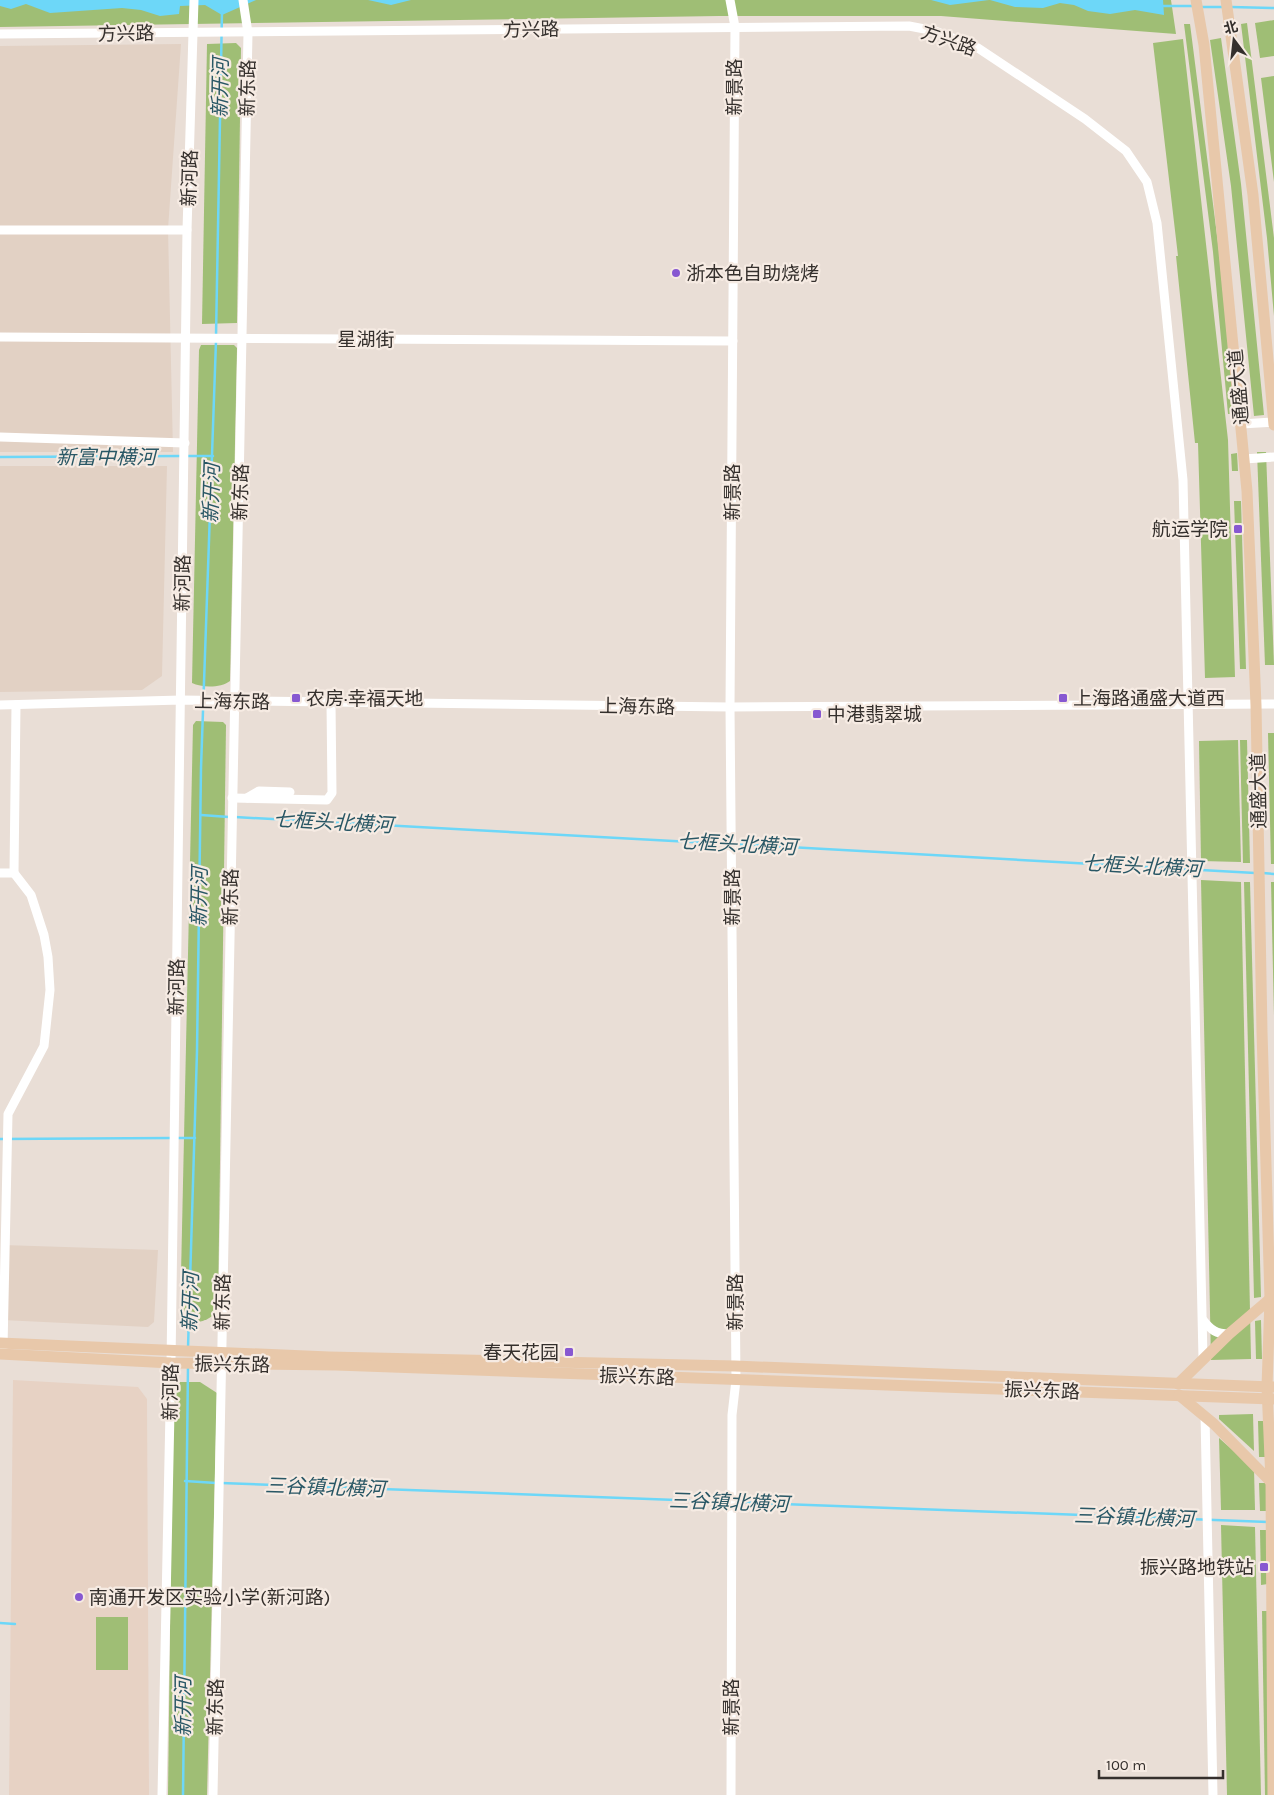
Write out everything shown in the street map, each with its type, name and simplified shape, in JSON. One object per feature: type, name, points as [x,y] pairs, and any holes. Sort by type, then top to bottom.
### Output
[{"type":"main road","name":"通盛大道","points":[[1196,0],[1221,210],[1244,459],[1256,705],[1269,1283],[1272,1298],[1273,1795]]},
{"type":"main road","name":"通盛大道","points":[[1226,0],[1253,195],[1274,423]]},
{"type":"main road","points":[[1271,1482],[1250,1458],[1178,1389],[1203,1358],[1272,1298]]},
{"type":"main road","name":"振兴东路","points":[[1,1348],[176,1363],[336,1365],[736,1380],[1178,1389]]},
{"type":"main road","name":"振兴东路","points":[[1,1348],[196,1350],[329,1357],[735,1366],[1271,1393]]},
{"type":"street","name":"新河路","points":[[162,1795],[176,1363],[174,1132],[187,230],[194,0]]},
{"type":"street","name":"新东路","points":[[213,1795],[234,702],[242,438],[241,338],[248,33],[243,0]]},
{"type":"street","name":"新景路","points":[[730,0],[735,27],[730,707],[736,1380],[732,1415],[731,1795]]},
{"type":"street","name":"方兴路","points":[[0,34],[909,26],[935,30],[978,48],[1086,118],[1126,151],[1148,182],[1159,243],[1183,480],[1203,1358]]},
{"type":"street","points":[[0,230],[187,230]]},
{"type":"street","name":"星湖街","points":[[0,337],[186,336],[228,338],[732,341]]},
{"type":"street","points":[[1241,424],[1274,423]]},
{"type":"street","points":[[0,437],[185,447]]},
{"type":"street","points":[[1244,459],[1274,457]]},
{"type":"street","name":"上海东路","points":[[0,705],[181,700],[730,707],[1274,704]]},
{"type":"street","points":[[246,798],[327,800],[332,793],[331,702]]},
{"type":"street","points":[[1,1348],[8,1114],[44,1046],[50,990],[48,957],[44,935],[31,895],[14,873],[16,705]]},
{"type":"street","points":[[232,802],[246,798],[259,791],[290,792]]},
{"type":"street","points":[[0,873],[14,873]]},
{"type":"street","points":[[1202,1320],[1211,1330],[1219,1334],[1229,1334]]},
{"type":"street","points":[[1205,1416],[1213,1795]]},
{"type":"shaded area","points":[[181,44],[168,229],[173,452],[0,452],[0,46]]},
{"type":"shaded area","points":[[0,466],[167,466],[162,676],[142,690],[0,692]]},
{"type":"shaded area","points":[[3,1245],[158,1250],[154,1322],[148,1327],[2,1320]]},
{"type":"shaded area","name":"南通开发区实验小学(新河路)","points":[[13,1380],[138,1387],[147,1399],[149,1795],[9,1795]]},
{"type":"green space","points":[[0,0],[1171,0],[1176,34],[941,16],[719,16],[0,27]]},
{"type":"green space","points":[[1274,20],[1274,56],[1260,58],[1255,23]]},
{"type":"green space","points":[[1247,23],[1274,238],[1274,316],[1267,238],[1241,24]]},
{"type":"green space","points":[[1184,24],[1190,24],[1219,251],[1235,414],[1228,414],[1213,252]]},
{"type":"green space","points":[[1221,38],[1241,184],[1264,415],[1254,416],[1231,186],[1210,40]]},
{"type":"green space","points":[[1183,39],[1228,440],[1235,677],[1205,678],[1198,443],[1195,443],[1176,256],[1178,256],[1153,43]]},
{"type":"green space","points":[[236,43],[241,48],[237,323],[202,324],[207,44]]},
{"type":"green space","points":[[1274,76],[1274,182],[1261,78]]},
{"type":"green space","points":[[201,345],[234,345],[237,348],[230,681],[222,685],[211,686],[201,686],[192,683],[199,350]]},
{"type":"green space","points":[[1257,452],[1266,452],[1274,665],[1265,665]]},
{"type":"green space","points":[[1237,453],[1238,471],[1232,471],[1231,454]]},
{"type":"green space","points":[[1234,501],[1241,501],[1246,669],[1240,669]]},
{"type":"green space","points":[[196,721],[223,722],[226,725],[218,1309],[207,1319],[183,1323],[180,1321],[193,725]]},
{"type":"green space","points":[[1268,733],[1274,733],[1274,864],[1271,864]]},
{"type":"green space","points":[[1238,740],[1241,862],[1201,861],[1199,741]]},
{"type":"green space","points":[[1240,740],[1247,740],[1250,863],[1243,863]]},
{"type":"green space","points":[[1201,880],[1241,882],[1251,1359],[1211,1360]]},
{"type":"green space","points":[[1244,882],[1250,882],[1261,1297],[1254,1298]]},
{"type":"green space","points":[[1271,882],[1274,882],[1274,1016]]},
{"type":"green space","points":[[1261,1320],[1262,1359],[1256,1359],[1255,1321]]},
{"type":"green space","points":[[178,1382],[200,1382],[217,1393],[207,1795],[168,1795],[173,1389]]},
{"type":"green space","points":[[1253,1414],[1254,1451],[1219,1419],[1219,1415]]},
{"type":"green space","points":[[1258,1421],[1264,1421],[1265,1457],[1259,1457]]},
{"type":"green space","points":[[1219,1438],[1254,1469],[1255,1510],[1221,1510]]},
{"type":"green space","points":[[1259,1483],[1266,1483],[1266,1511],[1260,1511]]},
{"type":"green space","points":[[1221,1525],[1255,1527],[1261,1795],[1227,1795]]},
{"type":"green space","points":[[1260,1530],[1267,1530],[1268,1584],[1261,1585]]},
{"type":"green space","points":[[1262,1611],[1268,1611],[1272,1795],[1265,1795]]},
{"type":"green space","points":[[96,1617],[128,1617],[128,1670],[96,1670]]},
{"type":"water","points":[[0,0],[256,0],[222,15],[205,5],[180,6],[179,14],[160,16],[141,10],[122,8],[50,13],[26,4],[11,9],[0,6]]},
{"type":"water","points":[[368,0],[411,0],[391,5]]},
{"type":"water","points":[[931,0],[989,0],[950,5]]},
{"type":"water","points":[[990,0],[1163,0],[1164,15],[1135,10],[1110,14],[1088,11],[1074,5],[1060,3],[1043,8],[1015,7]]},
{"type":"waterway","points":[[1161,6],[1193,6]]},
{"type":"waterway","points":[[1201,7],[1223,7]]},
{"type":"waterway","points":[[1231,7],[1274,8]]},
{"type":"waterway","name":"新开河","points":[[216,336],[222,11]]},
{"type":"waterway","name":"新开河","points":[[188,1348],[197,1051],[201,768],[216,341]]},
{"type":"waterway","name":"新富中横河","points":[[0,457],[181,456]]},
{"type":"waterway","name":"新富中横河","points":[[186,456],[213,456]]},
{"type":"waterway","name":"七框头北横河","points":[[201,815],[229,817]]},
{"type":"waterway","name":"七框头北横河","points":[[235,817],[728,844]]},
{"type":"waterway","name":"七框头北横河","points":[[734,844],[1255,873]]},
{"type":"waterway","name":"七框头北横河","points":[[1263,873],[1274,874]]},
{"type":"waterway","points":[[0,1139],[171,1138]]},
{"type":"waterway","points":[[176,1138],[195,1138]]},
{"type":"waterway","name":"新开河","points":[[183,1795],[188,1366]]},
{"type":"waterway","name":"三谷镇北横河","points":[[185,1481],[216,1483]]},
{"type":"waterway","name":"三谷镇北横河","points":[[221,1483],[1268,1522]]},
{"type":"waterway","points":[[0,1623],[15,1624]]},
{"type":"place","name":"浙本色自助烧烤","points":[[676,273]]},
{"type":"place","name":"航运学院","points":[[1238,529]]},
{"type":"place","name":"农房·幸福天地","points":[[296,698]]},
{"type":"place","name":"上海路通盛大道西","points":[[1063,698]]},
{"type":"place","name":"中港翡翠城","points":[[817,714]]},
{"type":"place","name":"春天花园","points":[[569,1352]]},
{"type":"place","name":"振兴路地铁站","points":[[1264,1567]]},
{"type":"place","name":"南通开发区实验小学(新河路)","points":[[79,1597]]}]
